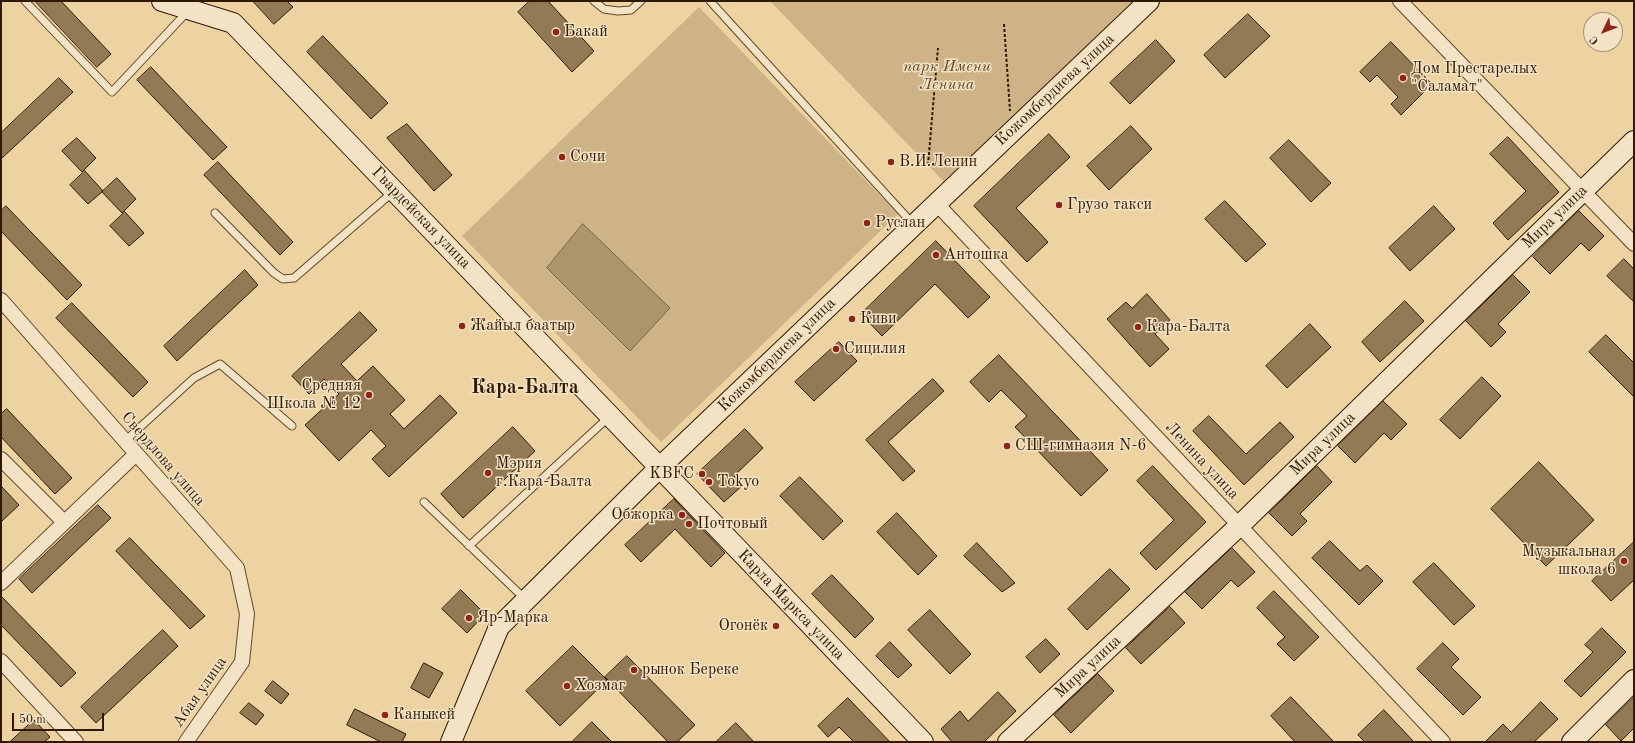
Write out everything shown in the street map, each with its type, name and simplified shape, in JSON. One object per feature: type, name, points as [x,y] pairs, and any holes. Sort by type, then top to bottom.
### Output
[{"type":"street","name":"Гвардейская улица","points":[[162,1],[233,22],[659,468]]},
{"type":"street","name":"Кожомбердиева улица","points":[[451,742],[499,627],[659,468],[1149,1]]},
{"type":"street","points":[[1400,1],[1634,244]]},
{"type":"street","name":"Мира улица","points":[[1008,742],[1239,526],[1582,190],[1634,141]]},
{"type":"street","name":"Ленина улица","points":[[936,203],[1444,742]]},
{"type":"street","name":"Свердлова улица","points":[[1,300],[237,568],[247,614],[242,662]]},
{"type":"street","points":[[1,583],[136,454]]},
{"type":"street","points":[[1,459],[64,522]]},
{"type":"street","name":"Карла Маркса улица","points":[[659,468],[923,742]]},
{"type":"street","points":[[1,661],[76,742]]},
{"type":"street","name":"Абая улица","points":[[186,742],[242,662]]},
{"type":"street","points":[[1572,742],[1634,680]]},
{"type":"lane","points":[[25,1],[112,92],[189,9]]},
{"type":"lane","points":[[594,1],[604,9],[618,11],[631,10],[641,1]]},
{"type":"lane","points":[[710,1],[914,224]]},
{"type":"lane","points":[[215,213],[274,273],[283,280],[294,278],[395,190]]},
{"type":"lane","points":[[125,441],[194,378],[220,364],[292,426]]},
{"type":"lane","points":[[469,546],[610,416]]},
{"type":"lane","points":[[424,502],[526,600]]},
{"type":"path","points":[[1004,24],[1010,118]]},
{"type":"path","points":[[928,165],[938,48]]},
{"type":"green space","name":"парк Имени Ленина","points":[[770,1],[1133,1],[944,182]]},
{"type":"green space","points":[[699,7],[898,214],[661,442],[462,236]]},
{"type":"shaded area","points":[[583,224],[670,308],[630,351],[547,268]]},
{"type":"building","points":[[35,1],[61,1],[111,54],[97,67]]},
{"type":"building","points":[[253,1],[287,1],[293,7],[274,24]]},
{"type":"building","name":"Бакай","points":[[530,1],[548,1],[594,51],[572,72],[518,12]]},
{"type":"building","points":[[1248,14],[1270,36],[1225,78],[1204,55]]},
{"type":"building","points":[[323,36],[388,103],[371,119],[307,52]]},
{"type":"building","points":[[1156,40],[1175,61],[1130,104],[1110,83]]},
{"type":"building","name":"Дом Престарелых \"Саламат\"","points":[[1391,42],[1432,84],[1401,115],[1391,104],[1398,97],[1377,75],[1370,82],[1360,72]]},
{"type":"building","points":[[151,67],[227,147],[213,160],[137,80]]},
{"type":"building","points":[[59,78],[73,92],[1,159],[1,133]]},
{"type":"building","points":[[407,124],[452,175],[434,191],[387,138]]},
{"type":"building","points":[[1131,126],[1152,149],[1109,190],[1087,166]]},
{"type":"building","points":[[1049,134],[1070,157],[1016,208],[1048,242],[1027,262],[974,206]]},
{"type":"building","points":[[1508,137],[1559,192],[1508,240],[1493,223],[1526,191],[1490,154]]},
{"type":"building","points":[[77,138],[96,158],[82,172],[62,151]]},
{"type":"building","points":[[1289,140],[1331,183],[1311,202],[1270,158]]},
{"type":"building","points":[[218,162],[293,242],[280,255],[204,175]]},
{"type":"building","points":[[85,171],[103,191],[88,204],[70,185]]},
{"type":"building","points":[[117,178],[136,199],[122,213],[102,192]]},
{"type":"building","points":[[1225,201],[1266,244],[1246,262],[1205,219]]},
{"type":"building","points":[[6,206],[82,285],[67,300],[1,231],[1,211]]},
{"type":"building","points":[[1434,206],[1455,229],[1410,271],[1389,248]]},
{"type":"building","points":[[1579,211],[1604,236],[1589,251],[1581,243],[1550,274],[1533,257]]},
{"type":"building","points":[[125,212],[144,233],[129,246],[110,226]]},
{"type":"building","points":[[936,241],[990,297],[968,318],[935,284],[882,336],[861,314]]},
{"type":"building","points":[[1624,259],[1634,269],[1634,302],[1607,276]]},
{"type":"building","points":[[245,270],[258,285],[177,361],[164,346]]},
{"type":"building","points":[[1513,275],[1530,292],[1498,324],[1506,332],[1491,347],[1466,321]]},
{"type":"building","name":"Кара-Балта","points":[[1147,294],[1170,320],[1155,334],[1169,349],[1150,367],[1107,319],[1126,302],[1132,308]]},
{"type":"building","points":[[1405,301],[1424,321],[1380,362],[1362,342]]},
{"type":"building","points":[[72,303],[148,382],[133,397],[56,318]]},
{"type":"building","name":"Средняя Школа № 12","points":[[360,312],[377,330],[341,364],[357,381],[373,366],[405,400],[390,414],[404,429],[440,395],[457,413],[389,477],[372,459],[386,446],[371,430],[339,461],[305,425],[339,394],[324,379],[309,394],[292,376]]},
{"type":"building","points":[[1310,324],[1331,347],[1287,388],[1266,366]]},
{"type":"building","points":[[1606,335],[1634,363],[1634,397],[1589,352]]},
{"type":"building","points":[[839,342],[857,361],[814,401],[795,382]]},
{"type":"building","points":[[999,355],[1108,470],[1081,496],[1015,427],[1027,416],[1001,390],[989,402],[970,382]]},
{"type":"building","points":[[1482,377],[1501,396],[1460,439],[1440,420]]},
{"type":"building","points":[[933,379],[944,391],[888,442],[915,471],[903,481],[866,440]]},
{"type":"building","points":[[1383,401],[1407,424],[1391,440],[1384,433],[1355,463],[1338,446]]},
{"type":"building","points":[[7,409],[72,478],[55,494],[1,437],[1,414]]},
{"type":"building","points":[[1209,416],[1246,454],[1280,422],[1294,437],[1244,485],[1193,431]]},
{"type":"building","name":"Мэрия г.Кара-Балта","points":[[513,427],[535,451],[463,518],[441,494]]},
{"type":"building","points":[[745,429],[763,448],[734,476],[743,485],[724,502],[697,474]]},
{"type":"building","points":[[1539,462],[1594,520],[1546,566],[1491,509]]},
{"type":"building","points":[[1153,466],[1206,522],[1156,570],[1140,553],[1174,520],[1137,481]]},
{"type":"building","points":[[1317,466],[1332,482],[1300,514],[1307,521],[1292,536],[1269,513]]},
{"type":"building","points":[[800,477],[843,521],[823,540],[780,496]]},
{"type":"building","points":[[1,486],[19,505],[1,522]]},
{"type":"building","points":[[674,499],[725,553],[711,567],[675,529],[641,562],[625,545]]},
{"type":"building","points":[[98,505],[111,518],[32,593],[19,579]]},
{"type":"building","points":[[897,513],[937,556],[918,575],[877,532]]},
{"type":"building","points":[[130,538],[205,616],[190,629],[116,551]]},
{"type":"building","points":[[1330,541],[1360,571],[1367,565],[1383,581],[1359,605],[1312,558]]},
{"type":"building","name":"Музыкальная школа 6","points":[[1634,542],[1634,580],[1611,601],[1592,581]]},
{"type":"building","points":[[977,543],[1015,583],[1002,592],[964,556]]},
{"type":"building","points":[[1232,548],[1255,572],[1238,587],[1231,580],[1202,609],[1185,592]]},
{"type":"building","points":[[1434,563],[1475,606],[1454,625],[1413,582]]},
{"type":"building","points":[[1110,569],[1130,589],[1087,630],[1068,609]]},
{"type":"building","points":[[832,575],[874,619],[855,638],[812,594]]},
{"type":"building","points":[[461,590],[485,614],[467,633],[442,609]]},
{"type":"building","points":[[1274,591],[1319,637],[1294,661],[1277,644],[1285,637],[1257,608]]},
{"type":"building","points":[[1,596],[76,673],[61,687],[1,625]]},
{"type":"building","points":[[1170,607],[1185,623],[1141,664],[1126,648]]},
{"type":"building","points":[[930,610],[971,654],[950,674],[908,630]]},
{"type":"building","points":[[1602,628],[1626,652],[1581,697],[1564,681],[1593,652],[1585,645]]},
{"type":"building","points":[[163,630],[178,646],[96,723],[81,707]]},
{"type":"building","points":[[1046,639],[1060,654],[1040,673],[1026,657]]},
{"type":"building","points":[[890,642],[912,665],[898,678],[876,656]]},
{"type":"building","points":[[1443,643],[1459,659],[1451,667],[1481,697],[1463,715],[1417,669]]},
{"type":"building","name":"Хозмаг","points":[[573,646],[607,680],[560,726],[526,691]]},
{"type":"building","points":[[627,656],[695,725],[677,742],[668,742],[605,677]]},
{"type":"building","points":[[424,663],[443,673],[429,698],[411,688]]},
{"type":"building","points":[[1098,674],[1114,691],[1071,733],[1054,715]]},
{"type":"building","points":[[273,681],[289,694],[281,704],[265,691]]},
{"type":"building","points":[[998,692],[1016,711],[984,742],[952,742],[941,729],[960,711],[968,721]]},
{"type":"building","points":[[1291,697],[1334,742],[1295,742],[1271,716]]},
{"type":"building","points":[[1634,697],[1634,728],[1621,741],[1606,725]]},
{"type":"building","points":[[848,698],[890,742],[854,742],[839,727],[828,737],[818,726]]},
{"type":"building","points":[[1541,702],[1558,719],[1534,742],[1485,742],[1503,724],[1511,732]]},
{"type":"building","points":[[249,703],[264,715],[256,725],[240,713]]},
{"type":"building","points":[[355,709],[406,734],[402,742],[381,742],[347,725]]},
{"type":"building","points":[[1384,710],[1414,742],[1365,742],[1358,735]]},
{"type":"building","points":[[34,720],[50,737],[44,742],[10,742]]},
{"type":"building","points":[[592,722],[612,742],[572,742]]},
{"type":"building","points":[[736,723],[754,742],[716,742]]},
{"type":"place","name":"Бакай","points":[[556,32]]},
{"type":"place","name":"Дом Престарелых \"Саламат\"","points":[[1403,78]]},
{"type":"place","name":"Сочи","points":[[562,157]]},
{"type":"place","name":"В.И.Ленин","points":[[891,162]]},
{"type":"place","name":"Грузо такси","points":[[1059,205]]},
{"type":"place","name":"Руслан","points":[[867,223]]},
{"type":"place","name":"Антошка","points":[[936,255]]},
{"type":"place","name":"Киви","points":[[852,319]]},
{"type":"place","name":"Жайыл баатыр","points":[[462,326]]},
{"type":"place","name":"Кара-Балта","points":[[1138,327]]},
{"type":"place","name":"Сицилия","points":[[836,349]]},
{"type":"place","name":"Средняя Школа № 12","points":[[369,395]]},
{"type":"place","name":"СШ-гимназия N-6","points":[[1007,446]]},
{"type":"place","name":"Мэрия г.Кара-Балта","points":[[488,473]]},
{"type":"place","name":"KBFC","points":[[702,474]]},
{"type":"place","name":"Tokyo","points":[[709,482]]},
{"type":"place","name":"Обжорка","points":[[682,515]]},
{"type":"place","name":"Почтовый","points":[[689,524]]},
{"type":"place","name":"Музыкальная школа 6","points":[[1624,561]]},
{"type":"place","name":"Яр-Марка","points":[[469,618]]},
{"type":"place","name":"Огонёк","points":[[776,626]]},
{"type":"place","name":"рынок Береке","points":[[634,670]]},
{"type":"place","name":"Хозмаг","points":[[567,686]]},
{"type":"place","name":"Каныкей","points":[[385,715]]},
{"type":"district","name":"Кара-Балта","points":[[525,388]]}]
